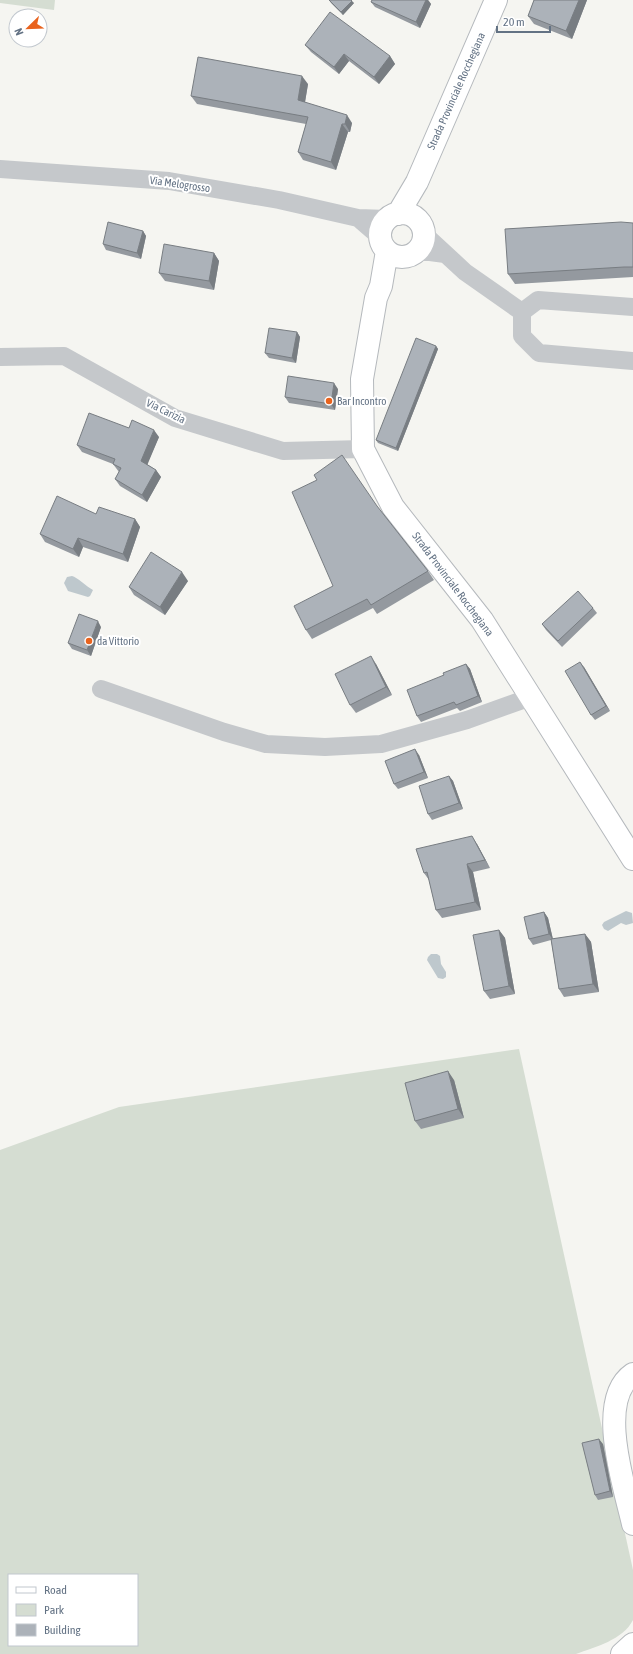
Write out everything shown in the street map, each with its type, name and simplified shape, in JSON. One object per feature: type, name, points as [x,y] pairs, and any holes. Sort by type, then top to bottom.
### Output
[{"type":"main road","name":"Strada Provinciale Rocchegiana","points":[[496,0],[417,182],[401,235],[376,298],[362,378],[363,449],[393,507],[482,620],[633,859]]},
{"type":"main road","points":[[633,1374],[622,1384],[618,1394],[615,1408],[615,1424],[619,1462],[633,1524]]},
{"type":"main road","points":[[622,1654],[633,1644]]},
{"type":"street","name":"Via Melogrosso","points":[[0,169],[169,182],[279,200],[358,218],[401,235],[430,252],[445,254],[465,272],[522,312]]},
{"type":"street","points":[[633,307],[538,300],[522,312],[522,336],[538,353],[633,361]]},
{"type":"street","name":"Via Carizia","points":[[0,357],[64,356],[175,418],[283,452],[363,449]]},
{"type":"street","points":[[101,689],[224,732],[266,744],[325,747],[381,744],[467,720],[531,697]]},
{"type":"green space","points":[[0,0],[55,0],[54,10],[48,8],[0,3]]},
{"type":"green space","points":[[519,1049],[633,1570],[633,1620],[628,1627],[616,1638],[576,1654],[0,1654],[0,1150],[119,1107]]},
{"type":"shaded area","points":[[72,576],[93,590],[90,596],[88,597],[68,591],[64,583],[67,577]]},
{"type":"shaded area","points":[[626,911],[632,913],[633,923],[626,925],[621,923],[608,931],[604,929],[602,925],[604,922]]},
{"type":"shaded area","points":[[431,954],[437,954],[440,956],[441,964],[446,972],[446,977],[443,979],[438,978],[427,960]]},
{"type":"building","points":[[329,0],[351,0],[352,1],[341,12]]},
{"type":"building","points":[[372,0],[426,0],[416,22],[371,2]]},
{"type":"building","points":[[534,0],[579,0],[566,31],[528,16]]},
{"type":"building","points":[[330,12],[390,56],[374,77],[344,54],[334,67],[305,45]]},
{"type":"building","points":[[198,57],[302,76],[298,100],[347,115],[345,124],[342,124],[331,162],[298,152],[308,117],[191,96]]},
{"type":"building","points":[[108,222],[143,231],[137,253],[103,244]]},
{"type":"building","points":[[621,222],[633,223],[633,267],[508,274],[505,229]]},
{"type":"building","points":[[164,244],[214,253],[209,281],[159,273]]},
{"type":"building","points":[[269,328],[297,332],[292,358],[265,353]]},
{"type":"building","points":[[416,338],[436,346],[396,448],[376,440]]},
{"type":"building","points":[[288,376],[334,383],[331,404],[285,397]]},
{"type":"building","points":[[89,413],[129,428],[132,420],[154,430],[141,461],[156,470],[142,495],[115,479],[121,468],[113,464],[115,459],[77,445]]},
{"type":"building","points":[[342,455],[377,506],[428,571],[371,605],[367,599],[306,630],[294,606],[333,586],[292,492],[317,480],[314,475]]},
{"type":"building","points":[[57,496],[96,514],[99,507],[135,519],[123,554],[78,538],[73,549],[40,534]]},
{"type":"building","points":[[151,552],[182,572],[160,607],[129,587]]},
{"type":"building","points":[[578,591],[593,608],[558,641],[542,624]]},
{"type":"building","points":[[79,614],[98,621],[87,650],[68,643]]},
{"type":"building","points":[[371,656],[386,687],[350,705],[335,674]]},
{"type":"building","points":[[580,662],[606,706],[591,715],[565,671]]},
{"type":"building","points":[[466,664],[478,696],[456,705],[454,702],[417,716],[407,690]]},
{"type":"building","points":[[415,749],[424,772],[394,784],[385,761]]},
{"type":"building","points":[[449,776],[459,803],[428,814],[419,786]]},
{"type":"building","points":[[472,836],[485,860],[467,864],[475,902],[436,910],[427,872],[424,873],[416,849]]},
{"type":"building","points":[[544,912],[549,934],[529,939],[524,917]]},
{"type":"building","points":[[499,930],[509,986],[484,991],[473,935]]},
{"type":"building","points":[[585,934],[593,984],[559,989],[551,939]]},
{"type":"building","points":[[448,1071],[458,1109],[415,1121],[405,1083]]},
{"type":"building","points":[[599,1439],[610,1491],[595,1495],[582,1443]]},
{"type":"place","name":"Bar Incontro","points":[[329,401]]},
{"type":"place","name":"da Vittorio","points":[[89,641]]}]
